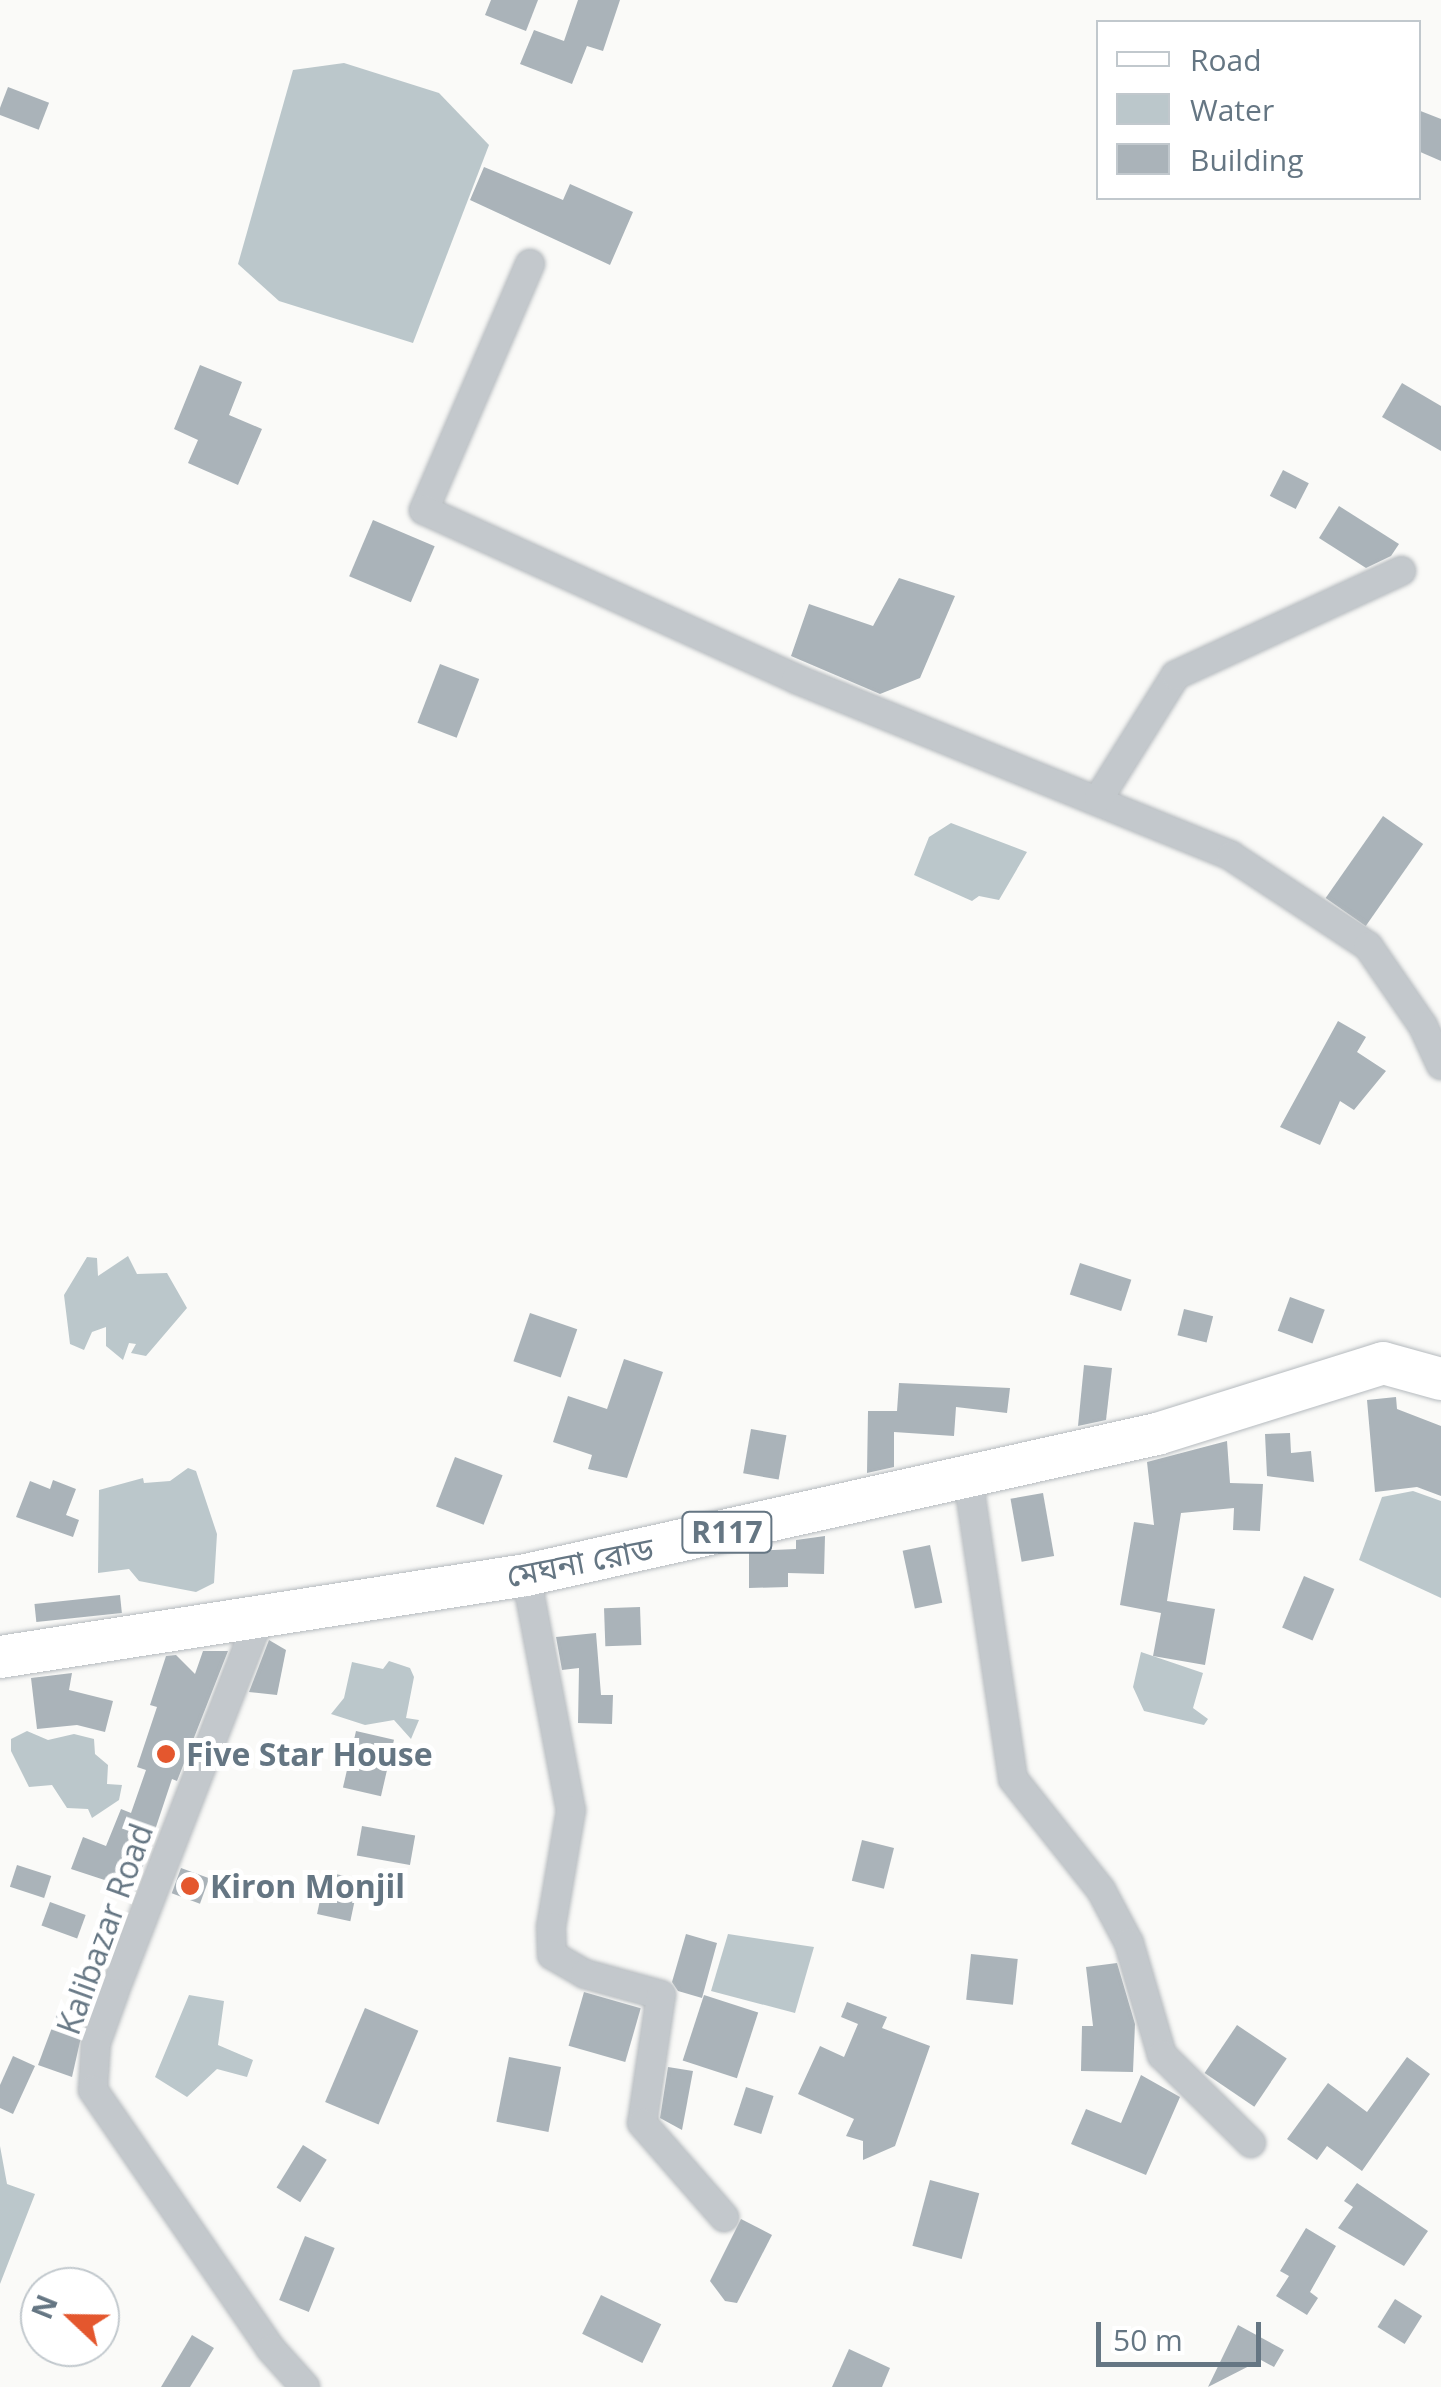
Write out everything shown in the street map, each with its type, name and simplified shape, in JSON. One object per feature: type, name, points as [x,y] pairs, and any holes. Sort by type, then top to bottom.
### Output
[{"type":"main road","name":"মেঘনা রোড","points":[[0,1657],[258,1621],[408,1590],[526,1574],[1156,1434],[1383,1364],[1439,1376]]},
{"type":"street","points":[[530,264],[424,510],[796,679],[1098,798],[1232,856],[1368,946],[1424,1026],[1441,1064]]},
{"type":"street","points":[[1098,798],[1176,675],[1401,571]]},
{"type":"street","points":[[968,1478],[1013,1779],[1101,1890],[1129,1943],[1162,2055],[1251,2143]]},
{"type":"street","points":[[526,1574],[570,1810],[551,1926],[552,1955],[585,1974],[660,1995],[642,2124],[724,2218]]},
{"type":"street","name":"Kalibazar Road","points":[[258,1621],[96,2043],[93,2090],[271,2349],[305,2387]]},
{"type":"water","points":[[344,63],[439,93],[489,145],[413,343],[279,301],[238,264],[293,70]]},
{"type":"water","points":[[951,823],[1027,852],[999,900],[979,896],[972,901],[914,875],[929,837]]},
{"type":"water","points":[[128,1256],[137,1274],[167,1273],[187,1308],[146,1356],[131,1353],[136,1344],[129,1343],[123,1360],[106,1346],[106,1327],[92,1332],[84,1350],[70,1344],[64,1295],[87,1257],[97,1258],[98,1276]]},
{"type":"water","points":[[188,1468],[196,1471],[217,1534],[214,1583],[196,1592],[139,1581],[129,1569],[98,1573],[99,1490],[143,1478],[144,1483],[170,1481]]},
{"type":"water","points":[[1413,1491],[1441,1501],[1441,1598],[1359,1560],[1382,1497]]},
{"type":"water","points":[[1141,1652],[1203,1673],[1193,1708],[1208,1719],[1204,1725],[1144,1711],[1133,1687]]},
{"type":"water","points":[[389,1661],[410,1668],[414,1677],[406,1718],[419,1720],[411,1739],[394,1720],[365,1725],[331,1714],[344,1698],[352,1662],[383,1669]]},
{"type":"water","points":[[27,1731],[48,1740],[74,1734],[94,1739],[95,1754],[108,1765],[107,1784],[122,1785],[119,1800],[92,1818],[88,1809],[67,1808],[52,1785],[29,1787],[11,1751],[11,1739]]},
{"type":"water","points":[[728,1934],[814,1947],[795,2013],[711,1991]]},
{"type":"water","points":[[189,1995],[224,2001],[218,2045],[253,2060],[247,2077],[217,2069],[187,2097],[155,2077]]},
{"type":"water","points":[[0,2146],[7,2184],[35,2194],[0,2284]]},
{"type":"building","points":[[491,0],[538,0],[526,31],[485,15]]},
{"type":"building","points":[[578,0],[620,0],[603,51],[587,46],[572,84],[520,64],[534,30],[564,41]]},
{"type":"building","points":[[8,87],[49,103],[39,130],[0,115]]},
{"type":"building","points":[[1421,111],[1441,119],[1441,161],[1421,152]]},
{"type":"building","points":[[484,167],[563,200],[570,184],[633,212],[610,265],[470,200]]},
{"type":"building","points":[[200,365],[242,382],[229,415],[262,429],[238,485],[188,463],[198,440],[174,429]]},
{"type":"building","points":[[1402,383],[1441,406],[1441,451],[1382,417]]},
{"type":"building","points":[[1283,470],[1309,483],[1296,509],[1270,496]]},
{"type":"building","points":[[1339,506],[1399,544],[1391,556],[1366,568],[1319,538]]},
{"type":"building","points":[[373,520],[435,546],[411,602],[349,576]]},
{"type":"building","points":[[899,578],[955,596],[920,678],[880,694],[791,656],[809,604],[873,626]]},
{"type":"building","points":[[440,664],[479,679],[457,738],[417,723]]},
{"type":"building","points":[[1383,816],[1423,844],[1366,926],[1326,898]]},
{"type":"building","points":[[1338,1021],[1366,1037],[1357,1052],[1386,1071],[1354,1110],[1340,1101],[1320,1145],[1280,1127]]},
{"type":"building","points":[[1080,1263],[1131,1280],[1121,1311],[1070,1294]]},
{"type":"building","points":[[1290,1297],[1325,1310],[1312,1343],[1278,1331]]},
{"type":"building","points":[[1184,1309],[1213,1316],[1207,1342],[1177,1335]]},
{"type":"building","points":[[530,1313],[577,1329],[561,1377],[513,1361]]},
{"type":"building","points":[[624,1359],[663,1372],[627,1478],[588,1469],[592,1455],[553,1442],[568,1396],[607,1409]]},
{"type":"building","points":[[1084,1365],[1112,1368],[1106,1420],[1078,1426]]},
{"type":"building","points":[[899,1383],[1010,1388],[1007,1413],[956,1407],[954,1436],[894,1432],[894,1467],[867,1473],[868,1411],[897,1411]]},
{"type":"building","points":[[1396,1397],[1397,1409],[1441,1426],[1441,1496],[1417,1487],[1375,1492],[1367,1400]]},
{"type":"building","points":[[751,1429],[786,1435],[779,1480],[743,1473]]},
{"type":"building","points":[[1290,1433],[1291,1453],[1311,1451],[1314,1482],[1267,1476],[1265,1434]]},
{"type":"building","points":[[1227,1441],[1230,1483],[1263,1484],[1260,1531],[1233,1530],[1234,1508],[1181,1513],[1167,1601],[1215,1609],[1205,1665],[1153,1656],[1161,1613],[1120,1605],[1134,1522],[1154,1525],[1147,1462]]},
{"type":"building","points":[[455,1457],[503,1475],[484,1525],[436,1506]]},
{"type":"building","points":[[53,1480],[76,1489],[66,1515],[79,1520],[73,1537],[16,1517],[30,1481],[50,1489]]},
{"type":"building","points":[[1043,1493],[1054,1556],[1022,1562],[1011,1499]]},
{"type":"building","points":[[825,1536],[824,1574],[788,1573],[788,1587],[749,1588],[749,1551],[796,1549],[796,1540]]},
{"type":"building","points":[[930,1545],[942,1603],[915,1609],[903,1551]]},
{"type":"building","points":[[1304,1576],[1334,1589],[1312,1640],[1282,1628]]},
{"type":"building","points":[[120,1595],[122,1613],[36,1622],[34,1604]]},
{"type":"building","points":[[640,1607],[641,1645],[605,1646],[604,1608]]},
{"type":"building","points":[[596,1633],[601,1695],[613,1695],[612,1724],[578,1723],[579,1668],[562,1670],[556,1637]]},
{"type":"building","points":[[269,1640],[286,1650],[277,1695],[249,1692]]},
{"type":"building","points":[[203,1651],[228,1651],[177,1781],[172,1779],[135,1890],[71,1869],[83,1837],[106,1846],[121,1809],[131,1813],[146,1770],[137,1767],[157,1707],[150,1705],[166,1656],[176,1655],[195,1674]]},
{"type":"building","points":[[72,1673],[69,1690],[113,1701],[105,1732],[77,1725],[37,1729],[31,1678]]},
{"type":"building","points":[[356,1731],[394,1740],[381,1796],[343,1788]]},
{"type":"building","points":[[362,1826],[415,1835],[410,1865],[357,1856]]},
{"type":"building","points":[[862,1840],[894,1848],[884,1889],[852,1881]]},
{"type":"building","points":[[17,1865],[51,1876],[44,1898],[10,1887]]},
{"type":"building","name":"Kiron Monjil","points":[[181,1868],[209,1878],[200,1904],[172,1893]]},
{"type":"building","points":[[326,1872],[359,1879],[350,1921],[317,1914]]},
{"type":"building","points":[[50,1902],[86,1915],[77,1938],[41,1925]]},
{"type":"building","points":[[686,1934],[717,1943],[702,1998],[678,1991],[672,1982]]},
{"type":"building","points":[[971,1954],[1018,1959],[1013,2005],[966,2000]]},
{"type":"building","points":[[1117,1963],[1135,2024],[1133,2072],[1081,2071],[1082,2026],[1093,2026],[1086,1967]]},
{"type":"building","points":[[584,1992],[641,2008],[625,2062],[569,2046]]},
{"type":"building","points":[[704,1995],[758,2013],[737,2078],[683,2061]]},
{"type":"building","points":[[847,2002],[887,2017],[882,2028],[930,2046],[895,2146],[863,2160],[863,2141],[846,2136],[854,2119],[798,2094],[820,2046],[844,2057],[858,2024],[841,2017]]},
{"type":"building","points":[[365,2008],[418,2031],[379,2125],[325,2102]]},
{"type":"building","points":[[57,2014],[84,2024],[72,2077],[38,2065]]},
{"type":"building","points":[[1237,2025],[1287,2059],[1254,2107],[1205,2073]]},
{"type":"building","points":[[13,2056],[35,2066],[13,2114],[0,2108],[0,2085]]},
{"type":"building","points":[[509,2057],[561,2067],[548,2132],[496,2122]]},
{"type":"building","points":[[1407,2057],[1430,2074],[1362,2171],[1327,2146],[1317,2160],[1287,2139],[1328,2083],[1367,2112]]},
{"type":"building","points":[[668,2067],[693,2071],[682,2130],[660,2118]]},
{"type":"building","points":[[1141,2075],[1180,2097],[1146,2175],[1071,2144],[1086,2109],[1121,2123]]},
{"type":"building","points":[[746,2087],[774,2096],[761,2134],[734,2125]]},
{"type":"building","points":[[303,2145],[327,2160],[300,2202],[277,2187]]},
{"type":"building","points":[[930,2180],[979,2193],[962,2259],[912,2246]]},
{"type":"building","points":[[1357,2183],[1428,2231],[1404,2266],[1338,2228],[1353,2207],[1344,2201]]},
{"type":"building","points":[[741,2219],[772,2235],[737,2303],[725,2301],[710,2281]]},
{"type":"building","points":[[1306,2228],[1336,2246],[1310,2292],[1318,2298],[1307,2315],[1276,2296],[1289,2276],[1280,2271]]},
{"type":"building","points":[[305,2236],[335,2248],[309,2312],[279,2300]]},
{"type":"building","points":[[601,2295],[661,2324],[642,2363],[582,2334]]},
{"type":"building","points":[[1395,2299],[1422,2316],[1405,2344],[1378,2327]]},
{"type":"building","points":[[1238,2325],[1284,2350],[1274,2367],[1261,2360],[1208,2387]]},
{"type":"building","points":[[192,2335],[214,2348],[190,2387],[161,2387]]},
{"type":"building","points":[[849,2349],[890,2368],[882,2387],[832,2387]]},
{"type":"place","name":"Five Star House","points":[[166,1754]]},
{"type":"place","name":"Kiron Monjil","points":[[190,1886]]}]
